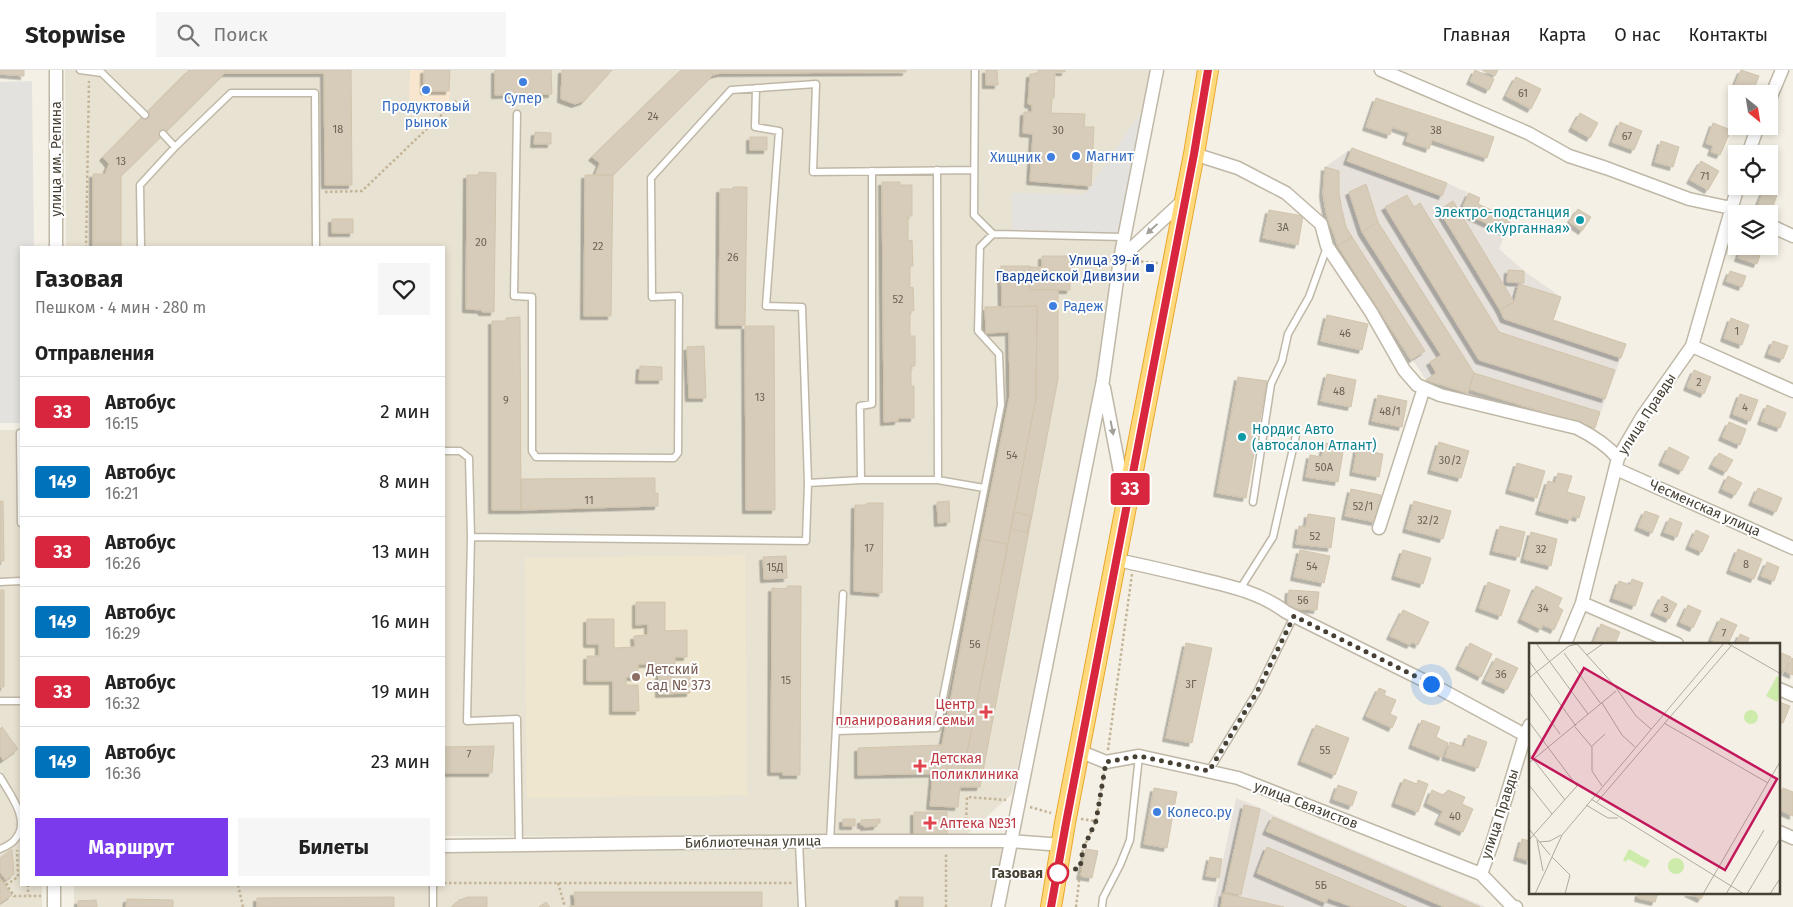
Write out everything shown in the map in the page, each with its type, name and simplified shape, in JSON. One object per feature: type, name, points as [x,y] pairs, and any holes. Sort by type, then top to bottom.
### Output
[{"type":"highway","points":[[1051,907],[1079,751],[1125,562],[1127,505],[1194,154],[1208,70]]},
{"type":"street","name":"улица им. Репина","points":[[56,70],[56,246]]},
{"type":"street","points":[[998,907],[1103,380],[1120,259],[1157,70]]},
{"type":"street","points":[[1381,70],[1528,133],[1569,156],[1690,200],[1728,209]]},
{"type":"street","points":[[1776,85],[1782,70]]},
{"type":"street","points":[[1194,154],[1238,168],[1286,194],[1321,224],[1327,246],[1371,312],[1404,370],[1417,385],[1424,388],[1378,528]]},
{"type":"street","points":[[1120,259],[1185,199]]},
{"type":"street","points":[[1778,229],[1793,236]]},
{"type":"street","name":"улица Правды","points":[[1565,643],[1582,604],[1617,463],[1642,417],[1692,346],[1728,238]]},
{"type":"street","points":[[1692,346],[1793,391]]},
{"type":"street","points":[[1103,380],[1127,505]]},
{"type":"street","name":"Чесменская улица","points":[[1424,388],[1440,395],[1577,428],[1608,447],[1617,463],[1793,548]]},
{"type":"street","points":[[1125,562],[1240,589],[1272,602],[1294,616],[1431,684],[1529,728]]},
{"type":"street","points":[[1582,604],[1675,643]]},
{"type":"street","points":[[1780,689],[1793,695]]},
{"type":"street","name":"улица Правды","points":[[1481,874],[1529,728]]},
{"type":"street","points":[[1079,751],[1106,762]]},
{"type":"street","name":"улица Связистов","points":[[1106,762],[1139,756],[1238,778],[1481,874],[1512,906],[1516,907]]},
{"type":"street","points":[[1780,832],[1793,838]]},
{"type":"street","name":"Библиотечная улица","points":[[445,846],[830,841],[1010,841],[1063,845]]},
{"type":"lane","points":[[80,70],[102,73],[145,115]]},
{"type":"lane","points":[[975,70],[974,215],[993,234],[1124,237]]},
{"type":"lane","points":[[517,114],[514,296],[532,298],[532,451],[536,457],[674,458],[678,453],[679,296],[652,297],[651,178],[731,90],[816,84],[813,172],[974,170]]},
{"type":"lane","points":[[471,537],[806,541],[808,483],[802,307],[766,306],[779,131],[755,127],[756,88]]},
{"type":"lane","points":[[141,246],[140,185],[175,146],[231,93],[315,93],[316,246]]},
{"type":"lane","points":[[164,134],[175,146]]},
{"type":"lane","points":[[937,170],[938,480]]},
{"type":"lane","points":[[861,480],[860,406],[872,404],[872,171]]},
{"type":"lane","points":[[836,731],[937,728],[1001,405],[999,354],[978,331],[980,247],[993,234]]},
{"type":"lane","points":[[1253,502],[1271,384],[1282,361],[1288,334],[1309,297],[1327,246]]},
{"type":"lane","points":[[1240,589],[1273,537],[1296,435]]},
{"type":"lane","points":[[445,452],[460,451],[469,458],[471,537],[467,720],[517,719],[519,845]]},
{"type":"lane","points":[[808,483],[861,480],[938,480],[984,488]]},
{"type":"lane","points":[[0,582],[20,581]]},
{"type":"lane","points":[[830,841],[844,594]]},
{"type":"lane","points":[[1209,771],[1257,692],[1294,616]]},
{"type":"lane","points":[[0,701],[20,701]]},
{"type":"lane","points":[[1102,907],[1103,898],[1130,840],[1139,756]]},
{"type":"lane","points":[[0,777],[20,814]]},
{"type":"lane","points":[[0,850],[16,838],[20,828]]},
{"type":"lane","points":[[799,842],[802,907]]},
{"type":"lane","points":[[433,886],[433,907]]},
{"type":"path","points":[[86,246],[90,71]]},
{"type":"path","points":[[316,192],[362,191],[458,99]]},
{"type":"path","points":[[1120,259],[1172,265]]},
{"type":"path","points":[[1076,907],[1083,849],[1096,821],[1106,762],[1125,562]]},
{"type":"path","points":[[6,885],[18,877],[16,838]]},
{"type":"path","points":[[946,842],[946,907]]},
{"type":"path","points":[[0,875],[14,896],[54,896]]},
{"type":"path","points":[[445,883],[801,884]]},
{"type":"path","points":[[558,883],[565,907]]},
{"type":"path","points":[[28,886],[28,896]]},
{"type":"path","points":[[238,886],[243,907]]},
{"type":"shaded area","points":[[65,70],[1153,70],[1087,433],[1012,794],[963,838],[445,836],[445,246],[66,246]]},
{"type":"shaded area","name":"Продуктовый рынок","points":[[410,70],[424,70],[423,89],[450,90],[449,110],[409,109]]},
{"type":"shaded area","points":[[32,81],[34,246],[20,246],[20,423],[0,423],[0,82]]},
{"type":"shaded area","points":[[1146,105],[1122,234],[1012,232],[1012,193],[1085,194]]},
{"type":"shaded area","points":[[1352,148],[1447,183],[1480,198],[1478,204],[1511,219],[1499,249],[1524,271],[1561,297],[1553,320],[1626,344],[1595,428],[1470,389],[1468,393],[1426,380],[1332,234],[1323,194],[1325,167]]},
{"type":"shaded area","points":[[0,430],[20,430],[20,886],[42,886],[42,907],[0,907]]},
{"type":"shaded area","name":"Детский сад № 373","points":[[745,555],[747,795],[527,798],[525,558]]},
{"type":"shaded area","points":[[1236,798],[1261,808],[1486,907],[1213,907]]},
{"type":"shaded area","points":[[1003,846],[991,907],[74,907],[74,886],[445,886],[445,850]]},
{"type":"building","points":[[0,70],[24,70],[24,76],[0,74]]},
{"type":"building","points":[[189,70],[225,70],[225,73],[121,176],[121,246],[93,246],[93,174],[105,174],[109,164],[103,157]]},
{"type":"building","points":[[225,70],[351,70],[352,185],[325,185],[324,73],[225,73]]},
{"type":"building","points":[[424,70],[450,70],[449,91],[424,91]]},
{"type":"building","name":"Супер","points":[[495,70],[551,70],[552,94],[495,95]]},
{"type":"building","points":[[562,70],[612,70],[584,101],[575,104],[561,99]]},
{"type":"building","points":[[681,70],[709,70],[713,75],[613,175],[595,175],[600,163],[592,157]]},
{"type":"building","points":[[709,70],[906,70],[906,72],[721,73],[713,75]]},
{"type":"building","points":[[986,70],[997,70],[998,85],[986,85]]},
{"type":"building","points":[[1038,70],[1065,70],[1065,72],[1055,72],[1054,98],[1052,98],[1051,113],[1085,114],[1084,127],[1094,127],[1091,186],[1030,181],[1033,134],[1023,133],[1024,112],[1032,112],[1032,105],[1028,104],[1030,74],[1038,74]]},
{"type":"building","points":[[1475,70],[1494,79],[1489,90],[1470,81]]},
{"type":"building","points":[[1482,70],[1498,70],[1495,76]]},
{"type":"building","points":[[1741,70],[1759,76],[1756,85],[1735,85]]},
{"type":"building","points":[[1516,77],[1541,89],[1531,109],[1506,96]]},
{"type":"building","points":[[1376,98],[1494,137],[1487,158],[1432,140],[1429,149],[1406,141],[1409,133],[1392,127],[1390,135],[1366,127]]},
{"type":"building","points":[[1580,113],[1598,123],[1590,138],[1572,128]]},
{"type":"building","points":[[1620,122],[1642,131],[1634,150],[1612,142]]},
{"type":"building","points":[[1713,123],[1728,129],[1729,135],[1720,155],[1711,152],[1713,146],[1706,143]]},
{"type":"building","points":[[535,132],[551,133],[551,144],[534,144]]},
{"type":"building","points":[[750,137],[767,137],[767,150],[750,150]]},
{"type":"building","points":[[1661,141],[1679,147],[1673,167],[1655,162]]},
{"type":"building","points":[[1352,148],[1447,183],[1442,196],[1347,161]]},
{"type":"building","points":[[1701,161],[1719,171],[1708,190],[1690,180]]},
{"type":"building","points":[[1325,167],[1339,171],[1339,193],[1342,210],[1346,227],[1352,237],[1338,246],[1327,216],[1323,194]]},
{"type":"building","points":[[479,172],[496,173],[494,312],[466,309],[467,175],[479,175]]},
{"type":"building","points":[[585,175],[613,175],[611,316],[584,316]]},
{"type":"building","points":[[882,182],[900,182],[900,185],[912,185],[912,216],[908,216],[908,241],[912,240],[913,266],[910,266],[910,288],[913,287],[914,311],[910,310],[910,336],[915,336],[915,366],[911,366],[911,386],[914,386],[914,418],[898,418],[898,421],[884,422]]},
{"type":"building","points":[[1366,184],[1378,222],[1362,232],[1349,192]]},
{"type":"building","points":[[733,187],[747,187],[745,325],[719,325],[720,189],[733,189]]},
{"type":"building","points":[[1469,193],[1480,198],[1478,204],[1511,219],[1505,232],[1471,216],[1474,211],[1463,206]]},
{"type":"building","points":[[1407,195],[1414,207],[1420,203],[1499,332],[1615,370],[1605,399],[1479,360],[1385,207]]},
{"type":"building","points":[[1762,195],[1777,195],[1773,205],[1758,204]]},
{"type":"building","points":[[1453,201],[1514,302],[1500,310],[1439,210]]},
{"type":"building","name":"Электро-подстанция «Курганная»","points":[[1578,209],[1591,217],[1582,231],[1569,222]]},
{"type":"building","points":[[1269,210],[1303,216],[1298,245],[1263,238]]},
{"type":"building","points":[[332,219],[353,219],[353,233],[332,233]]},
{"type":"building","points":[[1378,222],[1474,373],[1468,393],[1426,380],[1436,373],[1430,362],[1441,355],[1362,232]]},
{"type":"building","points":[[1352,237],[1425,351],[1411,360],[1338,246]]},
{"type":"building","points":[[1739,255],[1760,255],[1757,264],[1738,258]]},
{"type":"building","points":[[1042,256],[1070,256],[1070,290],[1030,290],[1030,267],[1042,267]]},
{"type":"building","points":[[1001,266],[1030,266],[1030,290],[1058,290],[1058,379],[980,787],[960,787],[958,807],[930,806],[933,773],[963,773],[1036,398],[1037,306],[1002,307]]},
{"type":"building","points":[[1508,270],[1524,271],[1524,283],[1507,282]]},
{"type":"building","points":[[1730,271],[1746,276],[1742,287],[1726,281]]},
{"type":"building","points":[[1519,284],[1561,297],[1553,320],[1626,344],[1621,358],[1504,319],[1500,310],[1514,302]]},
{"type":"building","points":[[1037,306],[1036,398],[1008,544],[981,539],[1010,395],[1009,332],[986,333],[985,307]]},
{"type":"building","points":[[1327,315],[1368,324],[1362,350],[1321,341]]},
{"type":"building","points":[[520,317],[521,510],[492,510],[492,321],[506,321],[506,318]]},
{"type":"building","points":[[1731,318],[1749,325],[1742,345],[1724,338]]},
{"type":"building","points":[[745,326],[774,326],[775,510],[746,510]]},
{"type":"building","points":[[1773,341],[1788,346],[1783,359],[1768,354]]},
{"type":"building","points":[[704,346],[706,398],[689,398],[687,347]]},
{"type":"building","points":[[640,366],[662,367],[662,380],[639,380]]},
{"type":"building","points":[[1694,370],[1711,377],[1704,394],[1687,387]]},
{"type":"building","points":[[1474,373],[1600,412],[1595,428],[1469,389]]},
{"type":"building","points":[[1327,374],[1356,380],[1351,407],[1321,401]]},
{"type":"building","name":"Нордис Авто (автосалон Атлант)","points":[[1238,377],[1267,381],[1246,498],[1217,493]]},
{"type":"building","points":[[1740,394],[1758,400],[1750,421],[1733,414]]},
{"type":"building","points":[[1378,395],[1407,401],[1402,427],[1372,421]]},
{"type":"building","points":[[1767,405],[1786,413],[1780,428],[1761,421]]},
{"type":"building","points":[[1729,422],[1746,429],[1740,445],[1722,437]]},
{"type":"building","points":[[1439,442],[1469,451],[1461,478],[1431,470]]},
{"type":"building","points":[[1324,443],[1344,446],[1338,482],[1306,477],[1310,455],[1322,457]]},
{"type":"building","points":[[1669,447],[1689,457],[1682,471],[1662,462]]},
{"type":"building","points":[[1357,449],[1383,454],[1379,477],[1353,472]]},
{"type":"building","points":[[1719,453],[1733,460],[1726,472],[1712,465]]},
{"type":"building","points":[[1517,463],[1545,471],[1537,498],[1509,490]]},
{"type":"building","points":[[1558,473],[1572,476],[1567,492],[1585,497],[1579,518],[1572,516],[1571,520],[1539,511],[1548,481],[1555,483]]},
{"type":"building","points":[[1728,476],[1742,483],[1735,495],[1722,489]]},
{"type":"building","points":[[655,478],[655,493],[658,493],[658,506],[521,510],[521,479]]},
{"type":"building","points":[[1758,488],[1782,498],[1776,512],[1752,502]]},
{"type":"building","points":[[1351,489],[1381,495],[1375,522],[1345,516]]},
{"type":"building","points":[[0,501],[3,501],[4,561],[0,561]]},
{"type":"building","points":[[949,501],[950,522],[938,523],[937,502]]},
{"type":"building","points":[[1414,501],[1451,511],[1443,539],[1406,529]]},
{"type":"building","points":[[867,503],[883,503],[882,593],[854,591],[855,505],[867,505]]},
{"type":"building","points":[[1645,511],[1659,516],[1652,533],[1638,527]]},
{"type":"building","points":[[1014,512],[1031,516],[1027,533],[1011,529]]},
{"type":"building","points":[[1308,514],[1335,518],[1331,548],[1296,544],[1299,526],[1306,527]]},
{"type":"building","points":[[1670,518],[1682,523],[1677,537],[1664,532]]},
{"type":"building","points":[[1500,526],[1525,532],[1519,557],[1493,551]]},
{"type":"building","points":[[1696,530],[1709,536],[1702,552],[1689,546]]},
{"type":"building","points":[[1531,532],[1557,539],[1551,566],[1524,559]]},
{"type":"building","points":[[981,539],[1008,544],[963,773],[858,775],[858,748],[942,745]]},
{"type":"building","points":[[1738,549],[1762,559],[1754,579],[1730,570]]},
{"type":"building","points":[[1300,550],[1330,556],[1324,583],[1294,577]]},
{"type":"building","points":[[1403,550],[1431,558],[1423,584],[1395,576]]},
{"type":"building","points":[[786,556],[787,578],[764,579],[763,557]]},
{"type":"building","points":[[1767,562],[1779,567],[1774,581],[1761,576]]},
{"type":"building","points":[[1632,579],[1643,583],[1635,606],[1613,598],[1619,581],[1630,585]]},
{"type":"building","points":[[1488,582],[1510,590],[1501,616],[1479,608]]},
{"type":"building","points":[[787,586],[801,586],[800,775],[783,775],[783,772],[771,772],[772,588],[787,589]]},
{"type":"building","points":[[1536,586],[1562,598],[1558,607],[1563,610],[1554,630],[1543,625],[1541,629],[1521,619]]},
{"type":"building","points":[[0,590],[4,590],[4,687],[0,687]]},
{"type":"building","points":[[1289,590],[1319,592],[1317,610],[1287,608]]},
{"type":"building","points":[[1662,596],[1677,604],[1669,619],[1654,612]]},
{"type":"building","points":[[636,602],[665,602],[665,631],[687,630],[687,657],[675,657],[675,667],[690,667],[690,693],[659,694],[659,664],[638,664],[638,677],[626,677],[626,685],[638,685],[639,711],[613,711],[613,681],[587,681],[587,656],[599,656],[599,644],[587,644],[587,619],[614,619],[614,648],[635,647],[634,636],[648,635],[648,624],[636,625]]},
{"type":"building","points":[[1688,605],[1701,611],[1693,628],[1680,622]]},
{"type":"building","points":[[1403,610],[1429,622],[1418,645],[1412,642],[1410,645],[1390,636]]},
{"type":"building","points":[[1721,618],[1737,625],[1728,643],[1718,643],[1711,640]]},
{"type":"building","points":[[1601,624],[1620,632],[1615,643],[1593,643]]},
{"type":"building","points":[[1740,634],[1749,638],[1747,643],[1736,643]]},
{"type":"building","points":[[1186,643],[1212,648],[1192,743],[1166,738]]},
{"type":"building","points":[[1470,643],[1492,654],[1481,677],[1459,666]]},
{"type":"building","points":[[1780,652],[1791,657],[1784,672],[1780,670]]},
{"type":"building","points":[[1496,658],[1518,668],[1507,690],[1485,680]]},
{"type":"building","points":[[1793,659],[1793,675],[1786,672]]},
{"type":"building","points":[[1379,688],[1386,691],[1384,695],[1396,700],[1390,714],[1397,717],[1392,728],[1366,716]]},
{"type":"building","points":[[1780,702],[1790,706],[1783,723],[1780,722]]},
{"type":"building","points":[[1422,720],[1440,727],[1436,737],[1448,743],[1442,757],[1412,745]]},
{"type":"building","points":[[1316,725],[1349,738],[1335,775],[1301,761]]},
{"type":"building","points":[[2,727],[18,749],[3,760],[0,755],[0,729]]},
{"type":"building","points":[[1468,735],[1487,742],[1478,768],[1445,757],[1450,742],[1464,747]]},
{"type":"building","points":[[494,746],[492,773],[445,773],[445,747]]},
{"type":"building","points":[[1404,779],[1417,784],[1418,780],[1428,784],[1418,812],[1395,803]]},
{"type":"building","points":[[1338,785],[1357,792],[1352,806],[1333,799]]},
{"type":"building","points":[[1154,788],[1177,792],[1167,848],[1144,844]]},
{"type":"building","points":[[1783,788],[1793,792],[1793,816],[1780,810],[1780,793]]},
{"type":"building","points":[[1432,790],[1443,795],[1448,790],[1465,797],[1462,804],[1473,809],[1463,832],[1438,821],[1443,811],[1427,803]]},
{"type":"building","points":[[1244,805],[1260,809],[1241,895],[1225,892]]},
{"type":"building","name":"Аптека №31","points":[[914,812],[947,812],[947,835],[914,835]]},
{"type":"building","points":[[1273,817],[1480,907],[1444,907],[1266,831]]},
{"type":"building","points":[[843,819],[855,819],[855,826],[843,826]]},
{"type":"building","points":[[880,819],[880,823],[877,823],[877,826],[864,827],[864,825],[861,825],[861,820]]},
{"type":"building","points":[[1522,839],[1529,841],[1529,861],[1517,857]]},
{"type":"building","points":[[1267,847],[1407,907],[1353,907],[1328,898],[1326,903],[1257,873]]},
{"type":"building","points":[[12,849],[14,874],[6,880],[0,872],[0,858]]},
{"type":"building","points":[[1086,849],[1098,851],[1092,878],[1080,876]]},
{"type":"building","points":[[1210,857],[1222,859],[1219,878],[1206,876]]},
{"type":"building","points":[[0,878],[12,895],[0,903]]},
{"type":"building","points":[[574,892],[762,892],[762,907],[569,907],[575,905]]},
{"type":"building","points":[[1223,893],[1284,907],[1221,907]]},
{"type":"building","points":[[1639,894],[1658,894],[1655,902],[1638,898]]},
{"type":"building","points":[[1690,894],[1704,894],[1701,899]]},
{"type":"building","points":[[394,897],[394,907],[257,907],[257,898]]},
{"type":"building","points":[[468,897],[487,897],[487,907],[452,907],[459,900]]},
{"type":"building","points":[[899,897],[923,897],[923,907],[899,907]]},
{"type":"building","points":[[127,899],[173,900],[173,907],[126,907]]},
{"type":"building","points":[[96,900],[97,907],[78,907],[78,901]]},
{"type":"building","points":[[546,902],[550,907],[539,907]]},
{"type":"bus line","name":"33","points":[[1051,907],[1079,751],[1194,154],[1208,70]]},
{"type":"place","name":"Супер","points":[[523,82]]},
{"type":"place","name":"Продуктовый рынок","points":[[426,90]]},
{"type":"place","name":"Магнит","points":[[1076,156]]},
{"type":"place","name":"Хищник","points":[[1051,157]]},
{"type":"place","name":"Электро-подстанция «Курганная»","points":[[1580,220]]},
{"type":"place","name":"Улица 39-й Гвардейской Дивизии","points":[[1150,268]]},
{"type":"place","name":"Радеж","points":[[1053,306]]},
{"type":"place","name":"Нордис Авто (автосалон Атлант)","points":[[1242,437]]},
{"type":"place","name":"Детский сад № 373","points":[[636,677]]},
{"type":"place","name":"Центр планирования семьи","points":[[986,712]]},
{"type":"place","name":"Детская поликлиника","points":[[920,766]]},
{"type":"place","name":"Колесо.ру","points":[[1157,812]]},
{"type":"place","name":"Аптека №31","points":[[930,823]]},
{"type":"place","name":"Газовая","points":[[1058,873]]},
{"type":"route","points":[[1058,873],[1080,868],[1083,849],[1096,821],[1106,762],[1139,756],[1209,771],[1257,692],[1294,616],[1431,684]]}]
